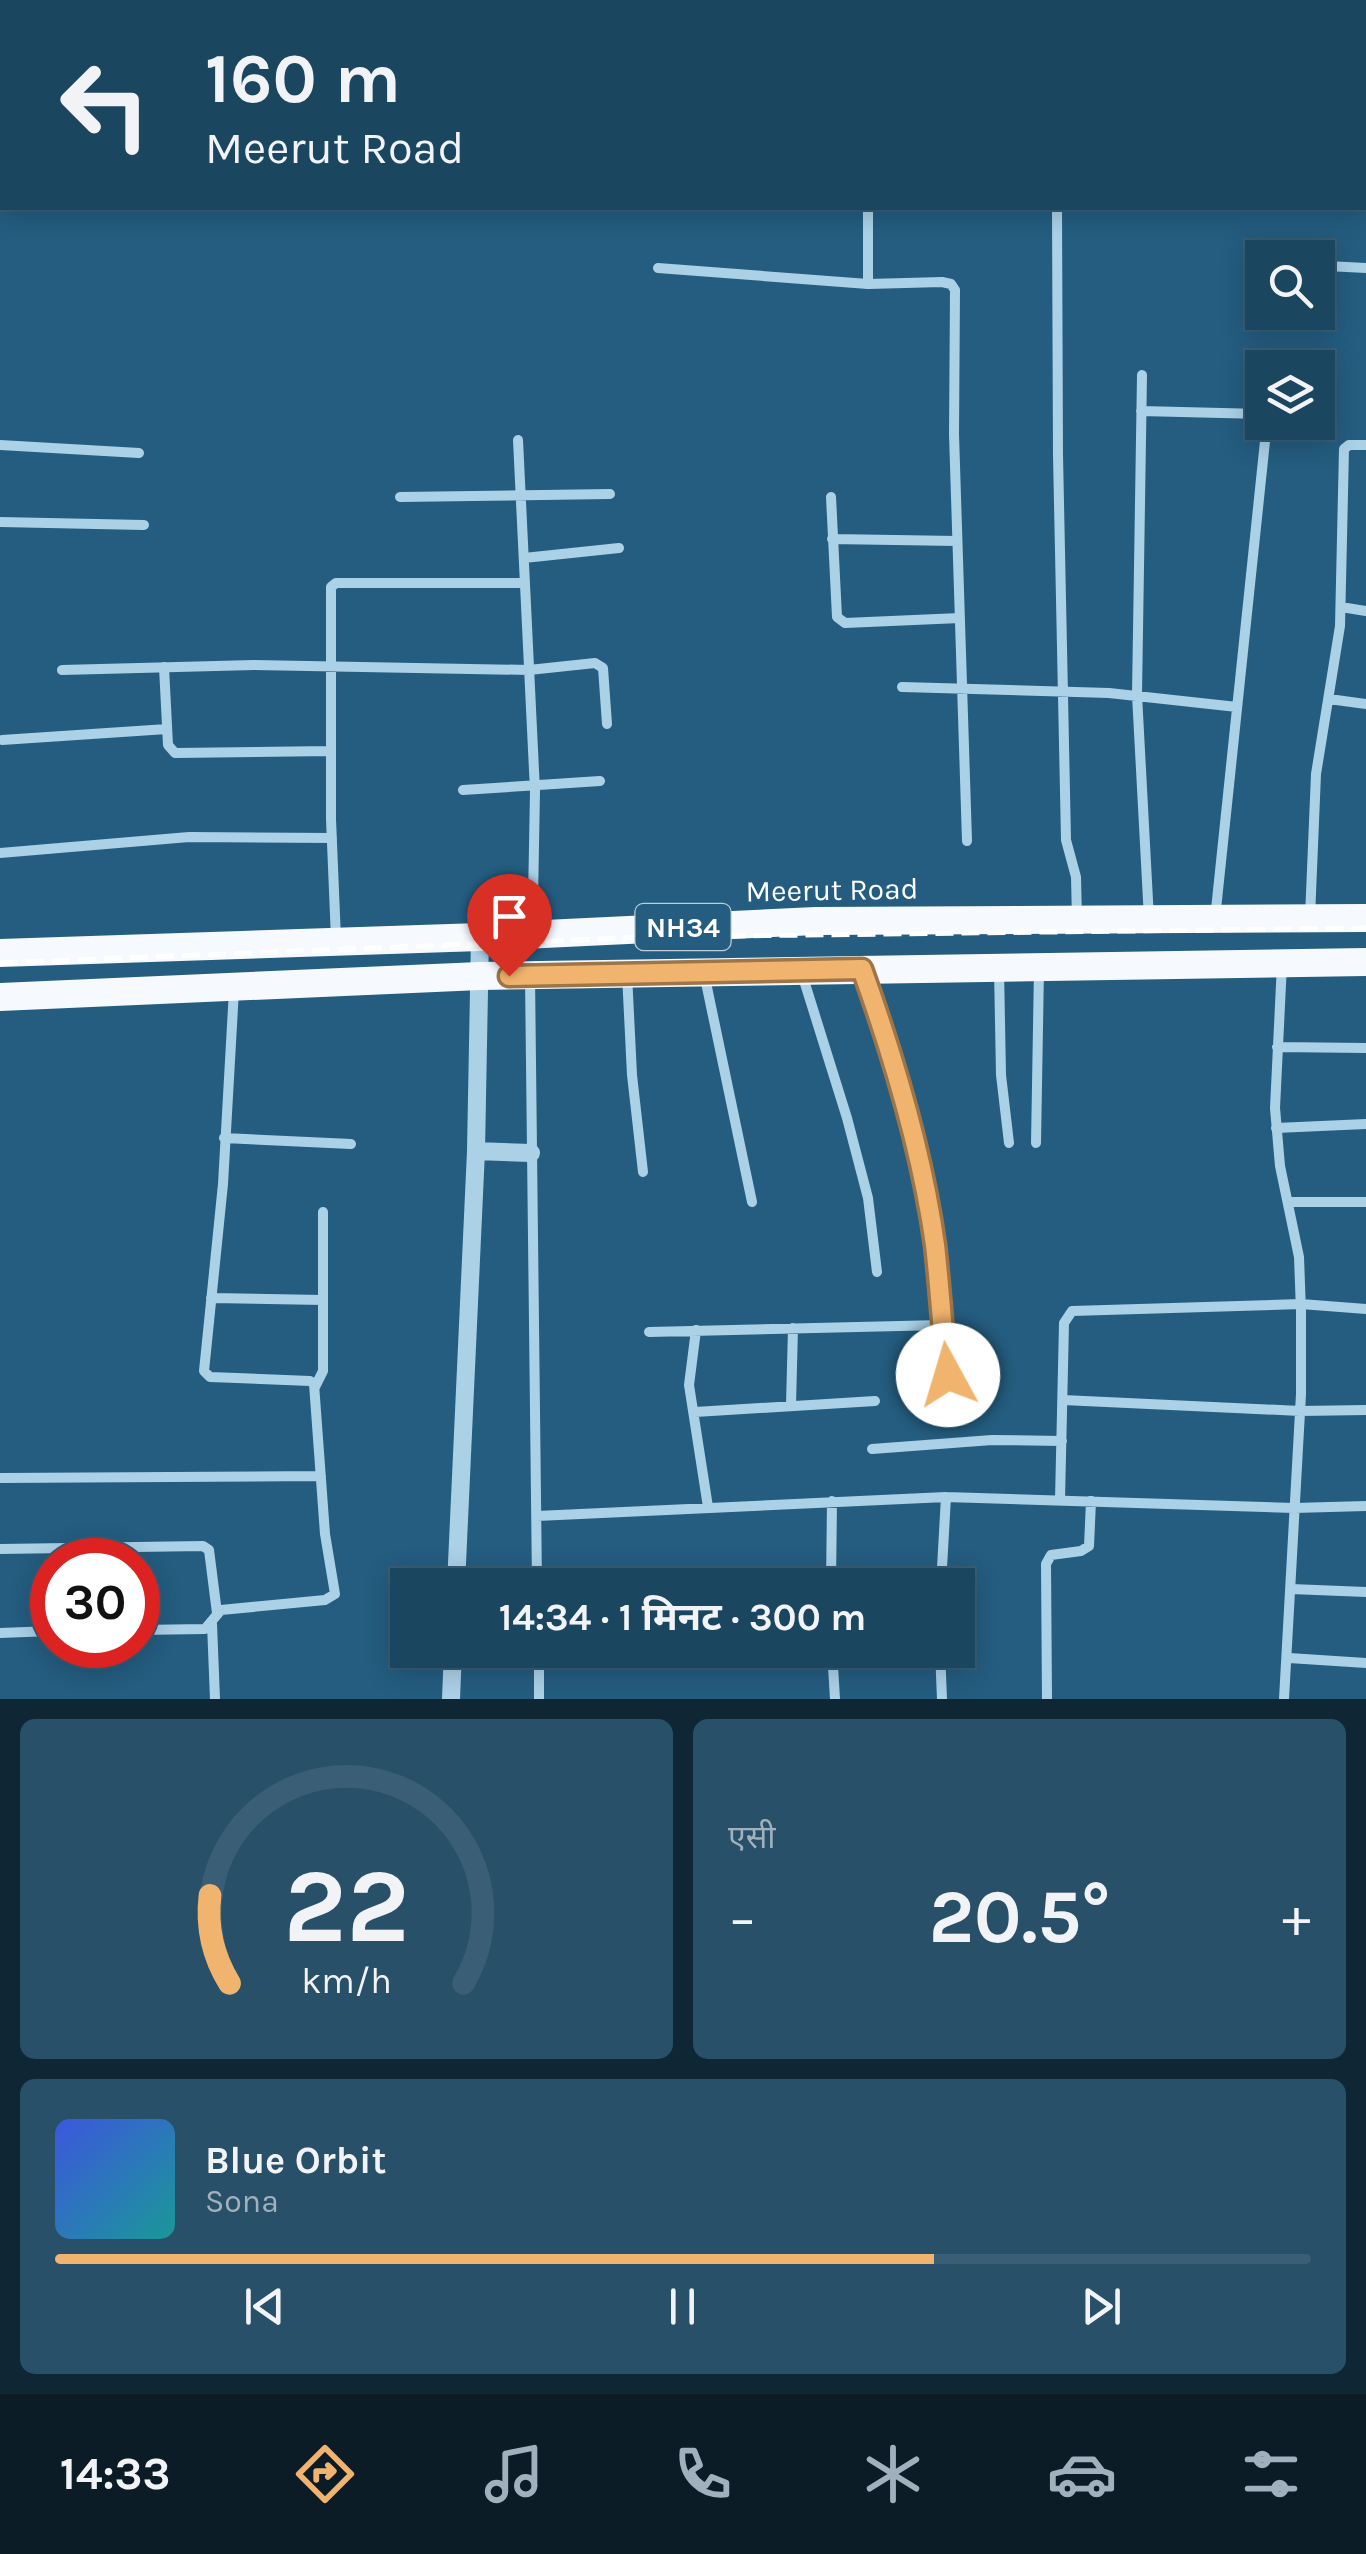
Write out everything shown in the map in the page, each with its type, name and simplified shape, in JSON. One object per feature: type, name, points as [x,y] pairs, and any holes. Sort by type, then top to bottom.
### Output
[{"type":"highway","name":"Meerut Road","points":[[0,954],[816,921],[1366,918]]},
{"type":"highway","name":"NH34","points":[[0,997],[530,974],[1366,962]]},
{"type":"street","points":[[868,210],[868,284]]},
{"type":"street","points":[[1057,210],[1066,840],[1076,877],[1077,920]]},
{"type":"street","points":[[1335,266],[1366,268]]},
{"type":"street","points":[[658,268],[868,284],[942,282],[955,290],[954,434],[966,840]]},
{"type":"street","points":[[1142,376],[1137,695],[1149,919]]},
{"type":"street","points":[[1142,411],[1245,414]]},
{"type":"street","points":[[518,440],[535,784],[533,900],[537,933]]},
{"type":"street","points":[[1215,918],[1265,440]]},
{"type":"street","points":[[0,445],[139,453]]},
{"type":"street","points":[[1310,918],[1314,788],[1341,608],[1344,449],[1349,445],[1366,445]]},
{"type":"street","points":[[400,497],[610,494]]},
{"type":"street","points":[[830,496],[835,613],[840,620],[845,623],[960,618]]},
{"type":"street","points":[[0,522],[144,525]]},
{"type":"street","points":[[832,539],[958,540]]},
{"type":"street","points":[[524,558],[618,548]]},
{"type":"street","points":[[336,942],[330,591],[336,582],[525,582]]},
{"type":"street","points":[[1341,608],[1366,610]]},
{"type":"street","points":[[62,670],[529,670],[600,664],[606,724]]},
{"type":"street","points":[[164,667],[168,746],[175,752],[330,751]]},
{"type":"street","points":[[902,687],[1137,695],[1237,707]]},
{"type":"street","points":[[1329,699],[1366,704]]},
{"type":"street","points":[[2,740],[168,729]]},
{"type":"street","points":[[462,790],[600,781]]},
{"type":"street","points":[[0,854],[188,838],[332,838]]},
{"type":"street","points":[[457,1568],[474,1213],[480,937]]},
{"type":"street","points":[[1282,963],[1276,1128],[1299,1257],[1301,1304],[1300,1411],[1284,1699]]},
{"type":"street","points":[[1000,967],[1001,1075],[1008,1143]]},
{"type":"street","points":[[1036,1143],[1039,967]]},
{"type":"street","points":[[800,969],[868,1198],[877,1272]]},
{"type":"street","points":[[862,969],[885,1033],[922,1176],[934,1244],[948,1384]]},
{"type":"street","points":[[704,972],[752,1202]]},
{"type":"street","points":[[628,973],[632,1075],[642,1172]]},
{"type":"street","points":[[530,974],[537,1568]]},
{"type":"street","points":[[234,986],[204,1368],[206,1375],[310,1380],[315,1387]]},
{"type":"street","points":[[1277,1047],[1366,1048]]},
{"type":"street","points":[[1276,1128],[1366,1124]]},
{"type":"street","points":[[224,1138],[351,1144]]},
{"type":"street","points":[[476,1151],[530,1153]]},
{"type":"street","points":[[1288,1202],[1366,1202]]},
{"type":"street","points":[[160,1630],[206,1629],[222,1610],[333,1598],[315,1387],[323,1371],[323,1212]]},
{"type":"street","points":[[211,1298],[323,1300]]},
{"type":"street","points":[[1060,1500],[1064,1323],[1072,1311],[1301,1304],[1366,1309]]},
{"type":"street","points":[[650,1332],[942,1326]]},
{"type":"street","points":[[791,1406],[793,1328]]},
{"type":"street","points":[[696,1330],[689,1385],[708,1507]]},
{"type":"street","points":[[1063,1400],[1300,1411],[1366,1410]]},
{"type":"street","points":[[695,1412],[875,1401]]},
{"type":"street","points":[[872,1449],[992,1440],[1062,1442]]},
{"type":"street","points":[[0,1478],[321,1476]]},
{"type":"street","points":[[537,1516],[946,1497],[1294,1508],[1366,1506]]},
{"type":"street","points":[[942,1568],[946,1497]]},
{"type":"street","points":[[831,1568],[832,1501]]},
{"type":"street","points":[[1047,1699],[1046,1564],[1051,1555],[1081,1551],[1089,1546],[1090,1501]]},
{"type":"street","points":[[0,1548],[203,1546],[208,1550],[215,1618],[215,1699]]},
{"type":"street","points":[[1292,1589],[1366,1592]]},
{"type":"street","points":[[0,1633],[30,1632]]},
{"type":"street","points":[[1289,1658],[1366,1663]]},
{"type":"street","points":[[451,1699],[452,1668]]},
{"type":"street","points":[[539,1668],[540,1699]]},
{"type":"street","points":[[833,1668],[835,1699]]},
{"type":"street","points":[[941,1668],[942,1699]]},
{"type":"railway","points":[[0,963],[650,937],[1366,928]]},
{"type":"route","points":[[509,976],[862,969],[885,1033],[922,1176],[934,1244],[948,1375]]}]
